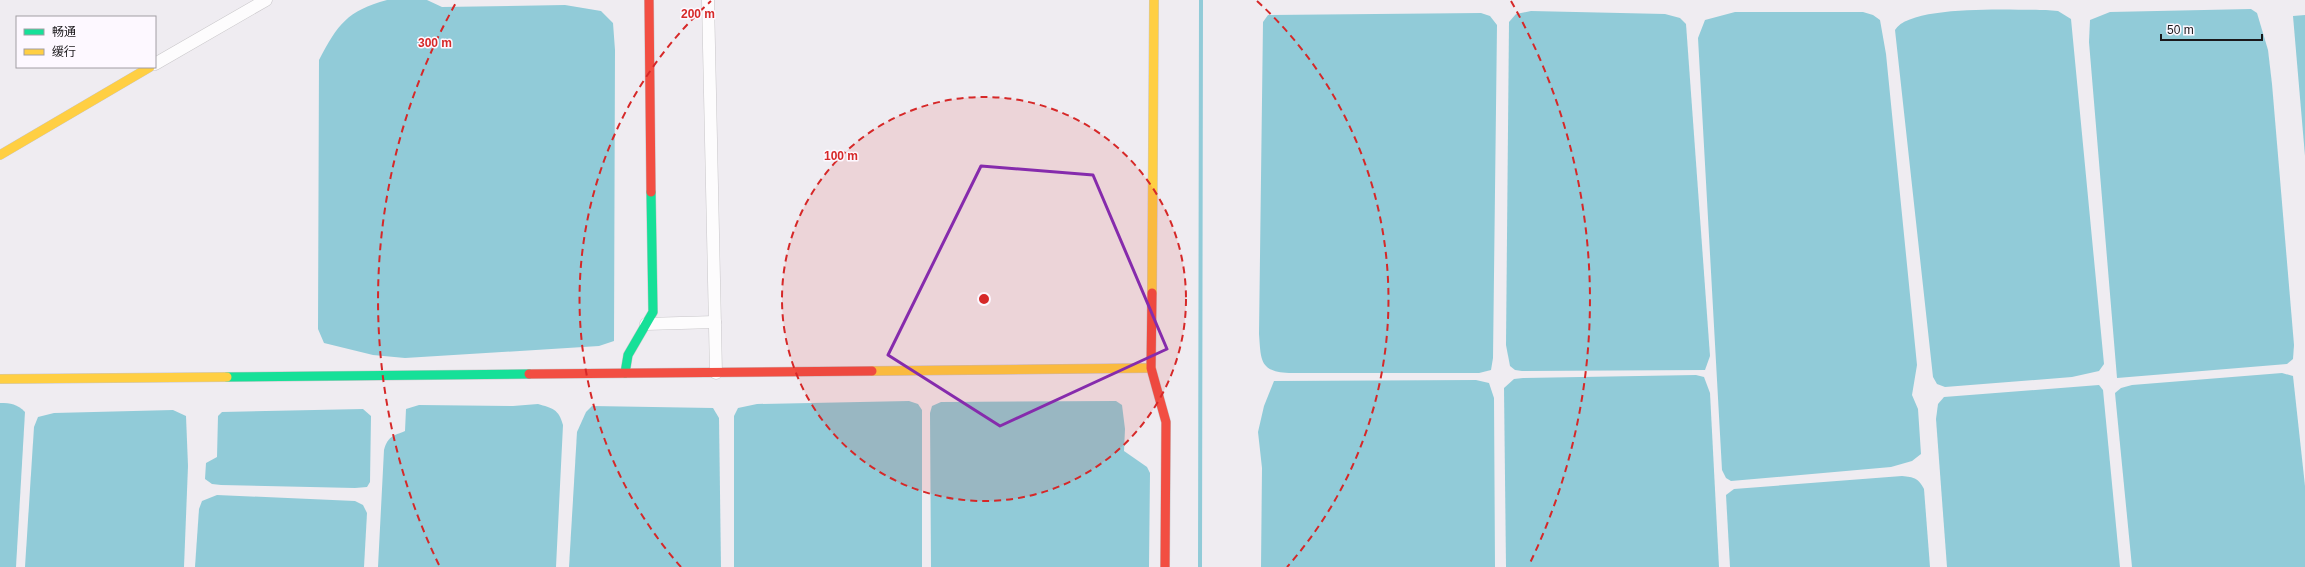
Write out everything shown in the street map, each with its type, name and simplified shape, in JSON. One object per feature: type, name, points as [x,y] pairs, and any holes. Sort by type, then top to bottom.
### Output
[{"type":"street","points":[[156,63],[266,0]]},
{"type":"street","points":[[626,374],[628,355],[653,312],[649,0]]},
{"type":"street","points":[[708,0],[716,373]]},
{"type":"street","points":[[1154,0],[1151,368],[1166,422],[1165,567]]},
{"type":"street","points":[[0,155],[148,68]]},
{"type":"street","points":[[646,324],[715,322]]},
{"type":"street","points":[[0,379],[1151,368]]},
{"type":"highlighted area","points":[[981,166],[1093,175],[1167,349],[1000,426],[888,355]]},
{"type":"water","points":[[387,0],[427,0],[442,7],[565,5],[601,11],[613,23],[615,50],[614,341],[599,346],[405,358],[373,355],[324,343],[318,329],[319,60],[338,28],[345,21],[362,9]]},
{"type":"water","points":[[1989,9],[2058,11],[2071,19],[2104,364],[2099,371],[2072,377],[1945,387],[1937,384],[1933,377],[1895,30],[1905,22],[1921,16],[1941,12]]},
{"type":"water","points":[[2251,9],[2257,13],[2268,50],[2294,345],[2293,359],[2287,364],[2117,378],[2089,42],[2090,20],[2110,12]]},
{"type":"water","points":[[1531,11],[1665,14],[1680,18],[1686,24],[1710,356],[1705,370],[1522,371],[1515,370],[1510,366],[1506,345],[1509,22],[1516,14]]},
{"type":"water","points":[[1735,12],[1863,12],[1873,15],[1880,20],[1886,54],[1917,365],[1912,395],[1918,409],[1921,454],[1912,461],[1891,467],[1731,481],[1726,478],[1722,470],[1698,38],[1705,20]]},
{"type":"water","points":[[1481,13],[1490,16],[1497,25],[1493,358],[1491,370],[1479,373],[1289,373],[1272,370],[1267,367],[1261,357],[1259,334],[1263,22],[1268,15]]},
{"type":"water","points":[[2305,15],[2305,156],[2293,16]]},
{"type":"water","points":[[2282,373],[2293,376],[2305,486],[2305,567],[2132,567],[2115,393],[2121,388],[2132,385]]},
{"type":"water","points":[[1696,375],[1704,377],[1710,393],[1719,567],[1506,567],[1504,388],[1514,379],[1523,378]]},
{"type":"water","points":[[1476,380],[1489,383],[1494,398],[1495,567],[1261,567],[1262,468],[1258,432],[1264,406],[1274,381]]},
{"type":"water","points":[[2099,385],[2103,390],[2120,567],[1947,567],[1936,419],[1938,404],[1944,397]]},
{"type":"water","points":[[909,401],[918,404],[922,410],[922,567],[734,567],[734,416],[738,408],[757,404]]},
{"type":"water","points":[[1116,401],[1122,405],[1125,429],[1124,451],[1147,467],[1150,473],[1149,567],[931,567],[930,413],[932,406],[941,402]]},
{"type":"water","points":[[0,403],[14,404],[25,412],[16,567],[0,567]]},
{"type":"water","points":[[538,404],[557,412],[563,425],[556,567],[378,567],[384,450],[389,439],[405,431],[406,409],[419,405],[513,406]]},
{"type":"water","points":[[592,406],[713,408],[719,418],[721,567],[569,567],[577,432],[586,412]]},
{"type":"water","points":[[363,409],[371,416],[370,482],[367,487],[221,485],[212,484],[205,479],[206,463],[217,457],[218,416],[222,412]]},
{"type":"water","points":[[173,410],[186,416],[188,466],[184,567],[25,567],[34,427],[38,417],[54,413]]},
{"type":"water","points":[[1902,476],[1915,479],[1920,482],[1924,489],[1930,567],[1730,567],[1726,495],[1734,489]]},
{"type":"water","points":[[217,495],[355,501],[363,505],[367,513],[364,567],[195,567],[199,509],[202,501]]},
{"type":"waterway","points":[[1200,567],[1201,0]]},
{"type":"traffic: fast","points":[[625,373],[628,355],[653,312],[651,192]]},
{"type":"traffic: fast","points":[[227,377],[529,374]]},
{"type":"traffic: slow","points":[[1152,293],[1154,0]]},
{"type":"traffic: slow","points":[[0,155],[148,68]]},
{"type":"traffic: slow","points":[[872,371],[1151,368]]},
{"type":"traffic: slow","points":[[0,379],[227,377]]},
{"type":"traffic: jam","points":[[649,0],[651,192]]},
{"type":"traffic: jam","points":[[1152,293],[1151,368],[1166,422],[1165,567]]},
{"type":"traffic: jam","points":[[529,374],[872,371]]}]
